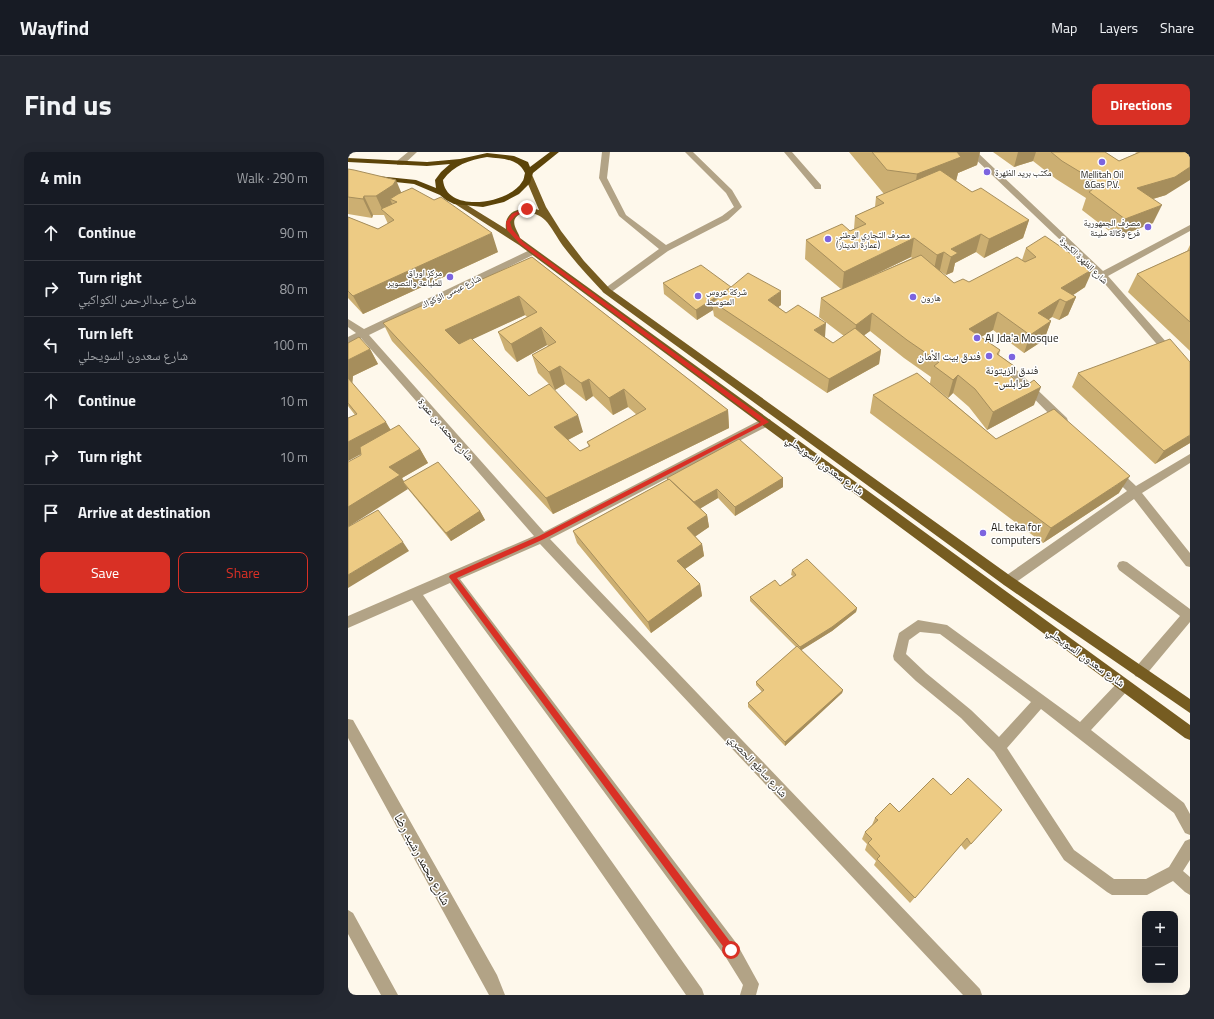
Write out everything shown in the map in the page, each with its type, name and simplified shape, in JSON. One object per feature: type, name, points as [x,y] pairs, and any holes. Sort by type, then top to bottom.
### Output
[{"type":"highway","points":[[529,174],[526,165],[503,153],[474,157],[451,166],[439,180],[439,186],[442,193],[447,198],[456,202],[470,205],[502,201],[516,194],[525,186],[529,174],[555,152]]},
{"type":"highway","points":[[348,160],[427,164],[461,161]]},
{"type":"highway","points":[[348,175],[416,182],[442,193]]},
{"type":"main road","name":"شارع سعدون السويحلي","points":[[529,174],[543,210],[550,222],[580,262],[607,290],[1008,581],[1190,707]]},
{"type":"main road","name":"شارع سعدون السويحلي","points":[[456,202],[522,243],[532,252],[1190,733]]},
{"type":"main road","points":[[522,243],[509,230],[508,222],[514,215],[527,209],[534,210],[545,215],[550,222]]},
{"type":"street","points":[[400,163],[413,152]]},
{"type":"street","points":[[606,152],[603,178],[623,216],[665,249]]},
{"type":"street","points":[[607,290],[665,249],[725,218],[738,207],[729,192],[689,152]]},
{"type":"street","points":[[788,152],[818,187]]},
{"type":"street","name":"شارع الظهرة الكبيرة","points":[[972,152],[1102,276],[1190,375]]},
{"type":"street","points":[[1102,276],[1190,228]]},
{"type":"street","name":"شارع عيسى الوكواك","points":[[348,341],[532,252]]},
{"type":"street","name":"شارع محمد بن عمرة","points":[[348,322],[363,334],[542,538]]},
{"type":"street","points":[[992,352],[1069,427]]},
{"type":"street","points":[[348,622],[542,538],[766,422]]},
{"type":"street","points":[[1008,581],[1135,492],[1190,458]]},
{"type":"street","points":[[1108,465],[1135,492],[1190,562]]},
{"type":"street","name":"شارع ساطع الحصري","points":[[542,538],[974,995]]},
{"type":"street","points":[[1123,566],[1189,616],[1140,672]]},
{"type":"street","points":[[452,577],[731,950],[751,984],[748,995]]},
{"type":"street","points":[[414,593],[696,995]]},
{"type":"street","points":[[1190,828],[1179,808],[1081,731],[943,629],[918,626],[903,637],[899,656],[921,677],[966,714],[999,747],[1069,855],[1112,886],[1147,887],[1174,872],[1190,846]]},
{"type":"street","points":[[1081,731],[1124,685]]},
{"type":"street","points":[[999,747],[1040,701]]},
{"type":"street","name":"شارع محمد رشيد رضا","points":[[348,725],[492,981],[497,995]]},
{"type":"street","points":[[1174,872],[1190,887]]},
{"type":"street","points":[[348,920],[390,995]]},
{"type":"building","points":[[872,152],[957,152],[961,157],[917,174],[887,170]]},
{"type":"building","points":[[1051,152],[1105,152],[1119,161],[1140,152],[1190,152],[1190,167],[1175,177],[1137,188],[1162,205],[1125,219],[1089,192],[1100,184],[1062,161]]},
{"type":"building","points":[[348,169],[396,180],[393,185],[376,196],[364,196],[363,199],[348,197]]},
{"type":"building","points":[[940,170],[972,192],[981,188],[1029,220],[989,239],[981,234],[951,249],[958,253],[951,257],[944,252],[937,255],[914,238],[844,272],[806,240],[842,224],[850,231],[866,224],[855,216],[884,203],[876,197]]},
{"type":"building","points":[[412,188],[434,200],[441,197],[492,233],[353,296],[348,291],[348,217],[378,229],[394,220],[381,209],[397,202],[390,199]]},
{"type":"building","points":[[1045,236],[1093,269],[1061,288],[1076,297],[1066,302],[1060,299],[1038,313],[1051,321],[1030,335],[998,312],[969,329],[1000,350],[997,354],[1014,366],[1006,372],[1024,387],[1034,380],[1041,387],[993,412],[975,389],[958,375],[953,380],[934,366],[939,362],[872,313],[856,325],[821,298],[921,255],[954,283],[963,279],[969,282],[1017,257],[1025,262],[1036,257],[1026,248]]},
{"type":"building","points":[[1190,250],[1190,322],[1137,274]]},
{"type":"building","points":[[532,257],[728,410],[546,498],[383,323]],"holes":[[[519,296],[537,312],[498,332],[511,344],[541,327],[556,342],[532,355],[549,372],[560,366],[581,383],[589,379],[609,398],[624,389],[646,409],[587,442],[590,446],[580,451],[554,427],[578,415],[549,384],[529,396],[471,338],[459,344],[445,330]]]},
{"type":"building","points":[[701,265],[731,287],[696,310],[663,283]]},
{"type":"building","points":[[748,273],[781,291],[768,300],[786,313],[798,305],[826,323],[814,330],[833,343],[855,328],[881,350],[829,379],[713,302]]},
{"type":"building","points":[[359,337],[370,349],[348,360],[348,343]]},
{"type":"building","points":[[1170,339],[1190,362],[1190,435],[1164,451],[1078,373]]},
{"type":"building","points":[[917,373],[996,439],[1054,409],[1130,476],[1051,528],[873,395]]},
{"type":"building","points":[[348,378],[386,422],[348,442],[348,418],[357,414],[348,403]]},
{"type":"building","points":[[399,425],[420,449],[389,467],[400,475],[348,507],[348,462],[361,455],[360,447]]},
{"type":"building","points":[[739,439],[783,478],[735,507],[717,489],[694,502],[669,479],[668,480],[667,478]]},
{"type":"building","points":[[438,462],[480,511],[446,533],[403,482]]},
{"type":"building","points":[[669,479],[707,515],[687,528],[702,544],[677,561],[700,584],[648,622],[573,531]]},
{"type":"building","points":[[378,510],[403,542],[348,575],[348,527]]},
{"type":"building","points":[[807,559],[857,608],[832,627],[800,647],[750,597],[775,580],[780,586],[796,575],[792,570]]},
{"type":"building","points":[[797,646],[843,690],[785,742],[748,703],[764,690],[756,682]]},
{"type":"building","points":[[933,778],[951,795],[968,778],[1002,810],[971,844],[967,838],[915,898],[877,859],[880,856],[868,843],[872,839],[865,832],[878,820],[875,818],[890,803],[899,812]]},
{"type":"place","name":"Mellitah Oil &Gas P.V.","points":[[1102,162]]},
{"type":"place","name":"مكتب بريد الظهرة","points":[[987,172]]},
{"type":"place","name":"مصرف الجمهورية فرع وكالة مليتة","points":[[1148,227]]},
{"type":"place","name":"مصرف التجاري الوطني (عمارة الدينار)","points":[[828,239]]},
{"type":"place","name":"مركز اوراق للطباعة والتصوير","points":[[450,277]]},
{"type":"place","name":"شركة عروس المتوسط","points":[[698,296]]},
{"type":"place","name":"هارون","points":[[913,297]]},
{"type":"place","name":"Al Jda'a Mosque","points":[[977,338]]},
{"type":"place","name":"فندق بيت الأمان","points":[[989,356]]},
{"type":"place","name":"فندق الزيتونة -طرابلس","points":[[1012,357]]},
{"type":"place","name":"AL teka for computers","points":[[983,533]]},
{"type":"route","points":[[527,209],[510,218],[508,226],[509,230],[532,252],[766,422],[542,538],[452,577],[731,950]]}]
